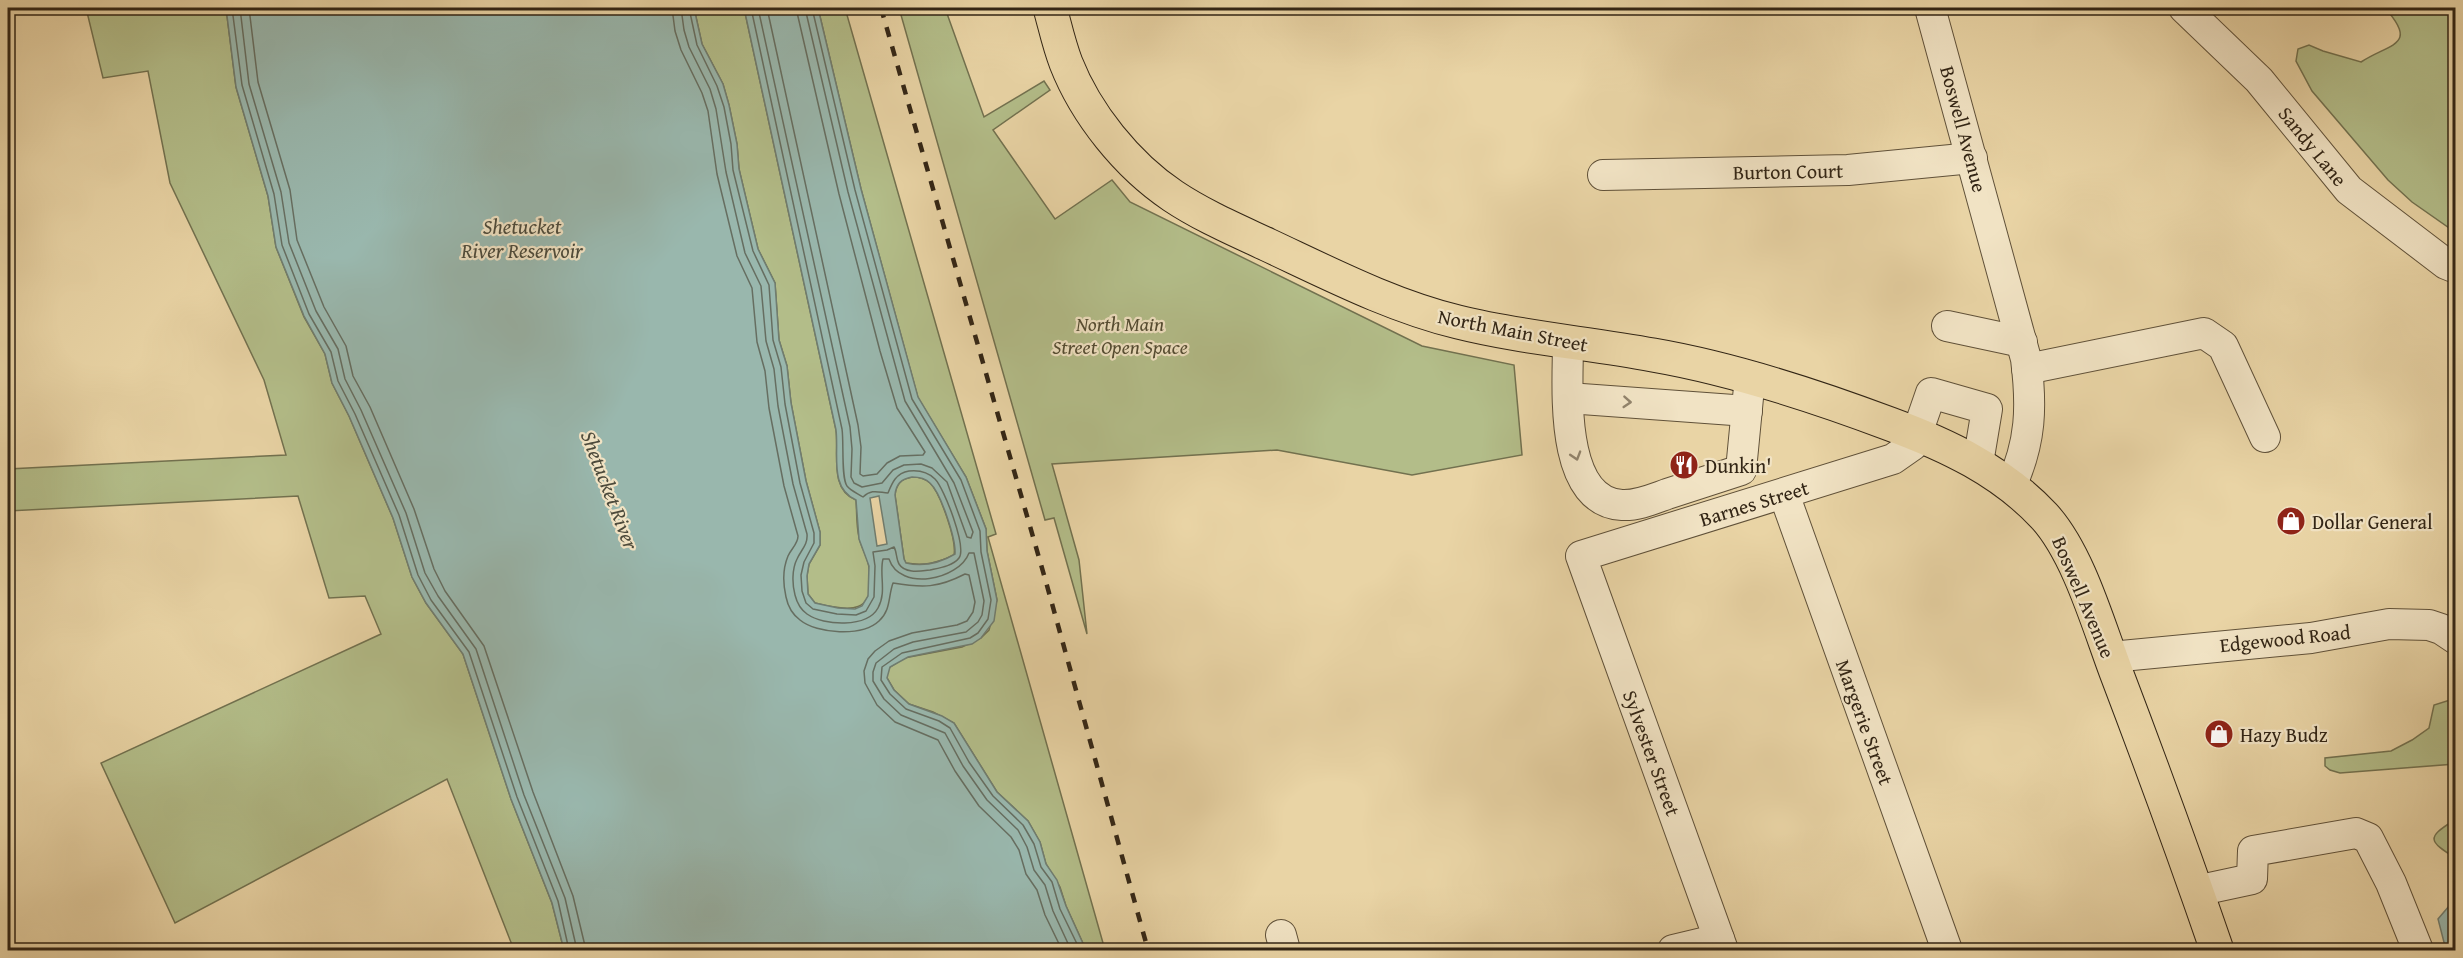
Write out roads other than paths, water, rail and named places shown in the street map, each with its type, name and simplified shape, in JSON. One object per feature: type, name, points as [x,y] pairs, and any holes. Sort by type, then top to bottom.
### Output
[{"type":"main road","name":"North Main Street","points":[[1050,8],[1065,62],[1096,117],[1136,164],[1172,195],[1221,223],[1355,285],[1412,308],[1482,328],[1663,357],[1750,377],[1814,397],[1917,435],[1978,463],[2011,486]]},
{"type":"main road","name":"Boswell Avenue","points":[[2011,486],[2040,511],[2062,539],[2079,576],[2111,657],[2217,951]]},
{"type":"street","name":"Boswell Avenue","points":[[1930,8],[2026,364],[2027,442],[2011,486]]},
{"type":"street","name":"Sandy Lane","points":[[2184,8],[2259,80],[2349,190],[2446,264],[2456,268]]},
{"type":"street","name":"Burton Court","points":[[1603,175],[1848,170],[1972,158]]},
{"type":"street","points":[[1947,326],[2026,364],[2204,333],[2223,346],[2265,437]]},
{"type":"street","points":[[1568,342],[1569,427],[1585,484],[1594,495],[1609,504],[1624,506],[1644,502],[1741,470],[1750,377]]},
{"type":"street","points":[[1978,463],[1987,409],[2026,364]]},
{"type":"street","points":[[1917,435],[1931,393],[1987,409]]},
{"type":"street","points":[[1568,398],[1747,411]]},
{"type":"street","name":"Barnes Street","points":[[1581,556],[1893,459],[1912,445],[1917,435]]},
{"type":"street","name":"Margerie Street","points":[[1784,494],[1947,951]]},
{"type":"street","name":"Sylvester Street","points":[[1581,556],[1721,945]]},
{"type":"street","name":"Edgewood Road","points":[[2111,657],[2319,637],[2389,624],[2429,626],[2441,629],[2456,639]]},
{"type":"street","points":[[2196,891],[2252,879],[2253,851],[2356,834],[2368,838],[2391,883],[2418,951]]},
{"type":"street","points":[[1673,951],[1721,945]]},
{"type":"water","name":"Shetucket River Reservoir","points":[[226,8],[694,8],[702,44],[723,84],[729,105],[737,144],[739,169],[758,249],[775,283],[779,340],[787,366],[791,403],[806,481],[820,532],[820,545],[809,564],[808,594],[815,603],[855,609],[862,606],[868,596],[869,566],[859,539],[856,500],[848,495],[839,479],[836,430],[744,8],[818,8],[861,189],[918,397],[966,477],[986,529],[987,551],[997,600],[994,621],[981,638],[972,644],[908,657],[890,667],[887,678],[894,690],[909,704],[954,723],[997,792],[1028,821],[1040,842],[1046,864],[1057,880],[1086,950],[564,950],[552,903],[511,799],[463,654],[426,603],[412,577],[393,518],[349,416],[332,383],[325,354],[304,316],[276,247],[268,196],[236,87]],"holes":[[[912,477],[930,483],[943,506],[955,547],[955,554],[944,560],[913,564],[906,563],[904,559],[895,495],[900,483]],[[879,496],[887,544],[877,546],[870,498]]]},
{"type":"water","points":[[2455,899],[2455,950],[2446,950],[2438,919]]},
{"type":"railway","points":[[881,8],[1046,582],[1148,950]]},
{"type":"place","name":"Dunkin'","points":[[1684,465]]},
{"type":"place","name":"Dollar General","points":[[2291,521]]},
{"type":"place","name":"Hazy Budz","points":[[2219,734]]},
{"type":"park label","name":"North Main Street Open Space","points":[[1120,334]]},
{"type":"water label","name":"Shetucket River","points":[[610,490]]}]
